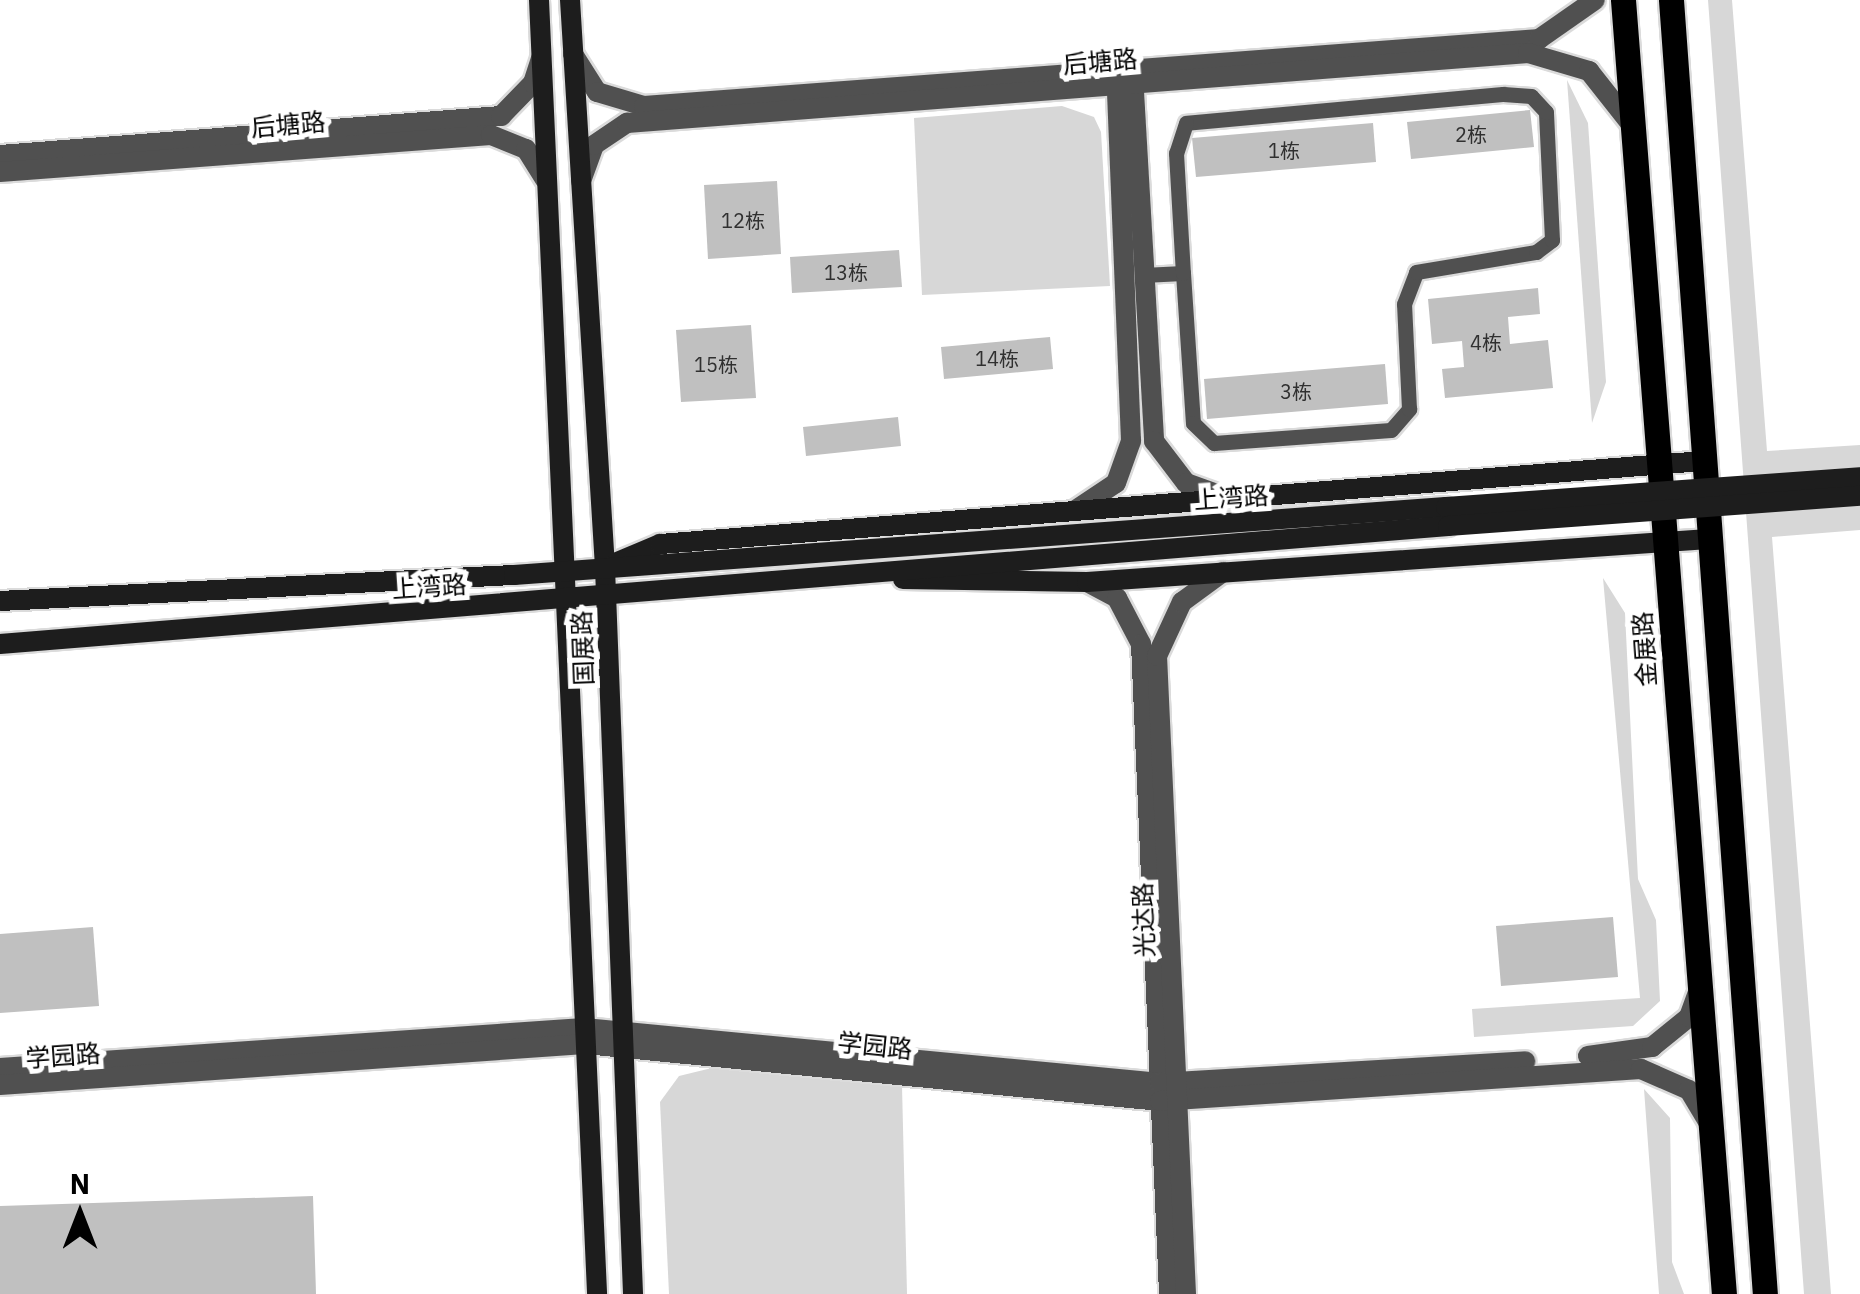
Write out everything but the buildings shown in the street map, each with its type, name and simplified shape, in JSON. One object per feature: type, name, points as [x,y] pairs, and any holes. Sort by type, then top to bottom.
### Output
[{"type":"main road","name":"国展路","points":[[539,0],[596,1294]]},
{"type":"main road","name":"国展路","points":[[570,0],[605,568],[633,1294]]},
{"type":"main road","name":"金展路","points":[[1623,0],[1724,1294]]},
{"type":"main road","points":[[1671,0],[1765,1294]]},
{"type":"main road","name":"上湾路","points":[[605,568],[660,544],[1703,462]]},
{"type":"main road","name":"上湾路","points":[[0,644],[861,576],[1860,477]]},
{"type":"main road","name":"上湾路","points":[[3,600],[1860,496]]},
{"type":"main road","name":"上湾路","points":[[861,576],[1086,582],[1709,539]]},
{"type":"street","name":"后塘路","points":[[579,192],[594,145],[613,126],[1539,38],[1595,0]]},
{"type":"street","name":"后塘路","points":[[572,51],[596,92],[627,105],[1544,54],[1600,80],[1633,131]]},
{"type":"street","name":"后塘路","points":[[0,155],[501,116],[534,83],[542,56]]},
{"type":"street","points":[[1125,77],[1154,441],[1186,483],[1230,498]]},
{"type":"street","points":[[1072,511],[1116,482],[1131,442],[1125,77]]},
{"type":"street","points":[[1503,94],[1530,96],[1546,112],[1552,240],[1536,252],[1416,272],[1404,304],[1409,409],[1391,430],[1230,446],[1200,434],[1190,408],[1182,273],[1176,153],[1186,123],[1503,94]]},
{"type":"street","name":"后塘路","points":[[0,172],[491,135],[536,159],[548,194]]},
{"type":"street","points":[[1143,275],[1182,273]]},
{"type":"street","name":"光达路","points":[[1169,1294],[1157,656],[1182,602],[1223,572]]},
{"type":"street","name":"光达路","points":[[1086,582],[1117,598],[1142,644],[1168,1092],[1186,1294]]},
{"type":"street","name":"学园路","points":[[1168,1092],[1633,1052],[1679,1028],[1701,984]]},
{"type":"street","name":"学园路","points":[[0,1086],[585,1036]]},
{"type":"street","name":"学园路","points":[[0,1068],[624,1036],[1168,1092],[1640,1069],[1688,1090],[1712,1133]]},
{"type":"shaded area","points":[[1708,0],[1732,0],[1767,451],[1860,445],[1860,530],[1772,537],[1831,1294],[1804,1294]]},
{"type":"shaded area","points":[[1567,80],[1588,123],[1606,382],[1592,423]]},
{"type":"shaded area","points":[[1062,106],[1094,117],[1101,132],[1110,286],[922,295],[914,118]]},
{"type":"shaded area","points":[[1603,578],[1625,613],[1638,879],[1656,920],[1660,1001],[1633,1026],[1474,1037],[1472,1009],[1640,998]]},
{"type":"shaded area","points":[[720,1066],[902,1086],[907,1294],[669,1294],[660,1102],[679,1076]]},
{"type":"shaded area","points":[[1644,1089],[1670,1118],[1672,1262],[1684,1294],[1659,1294]]}]
